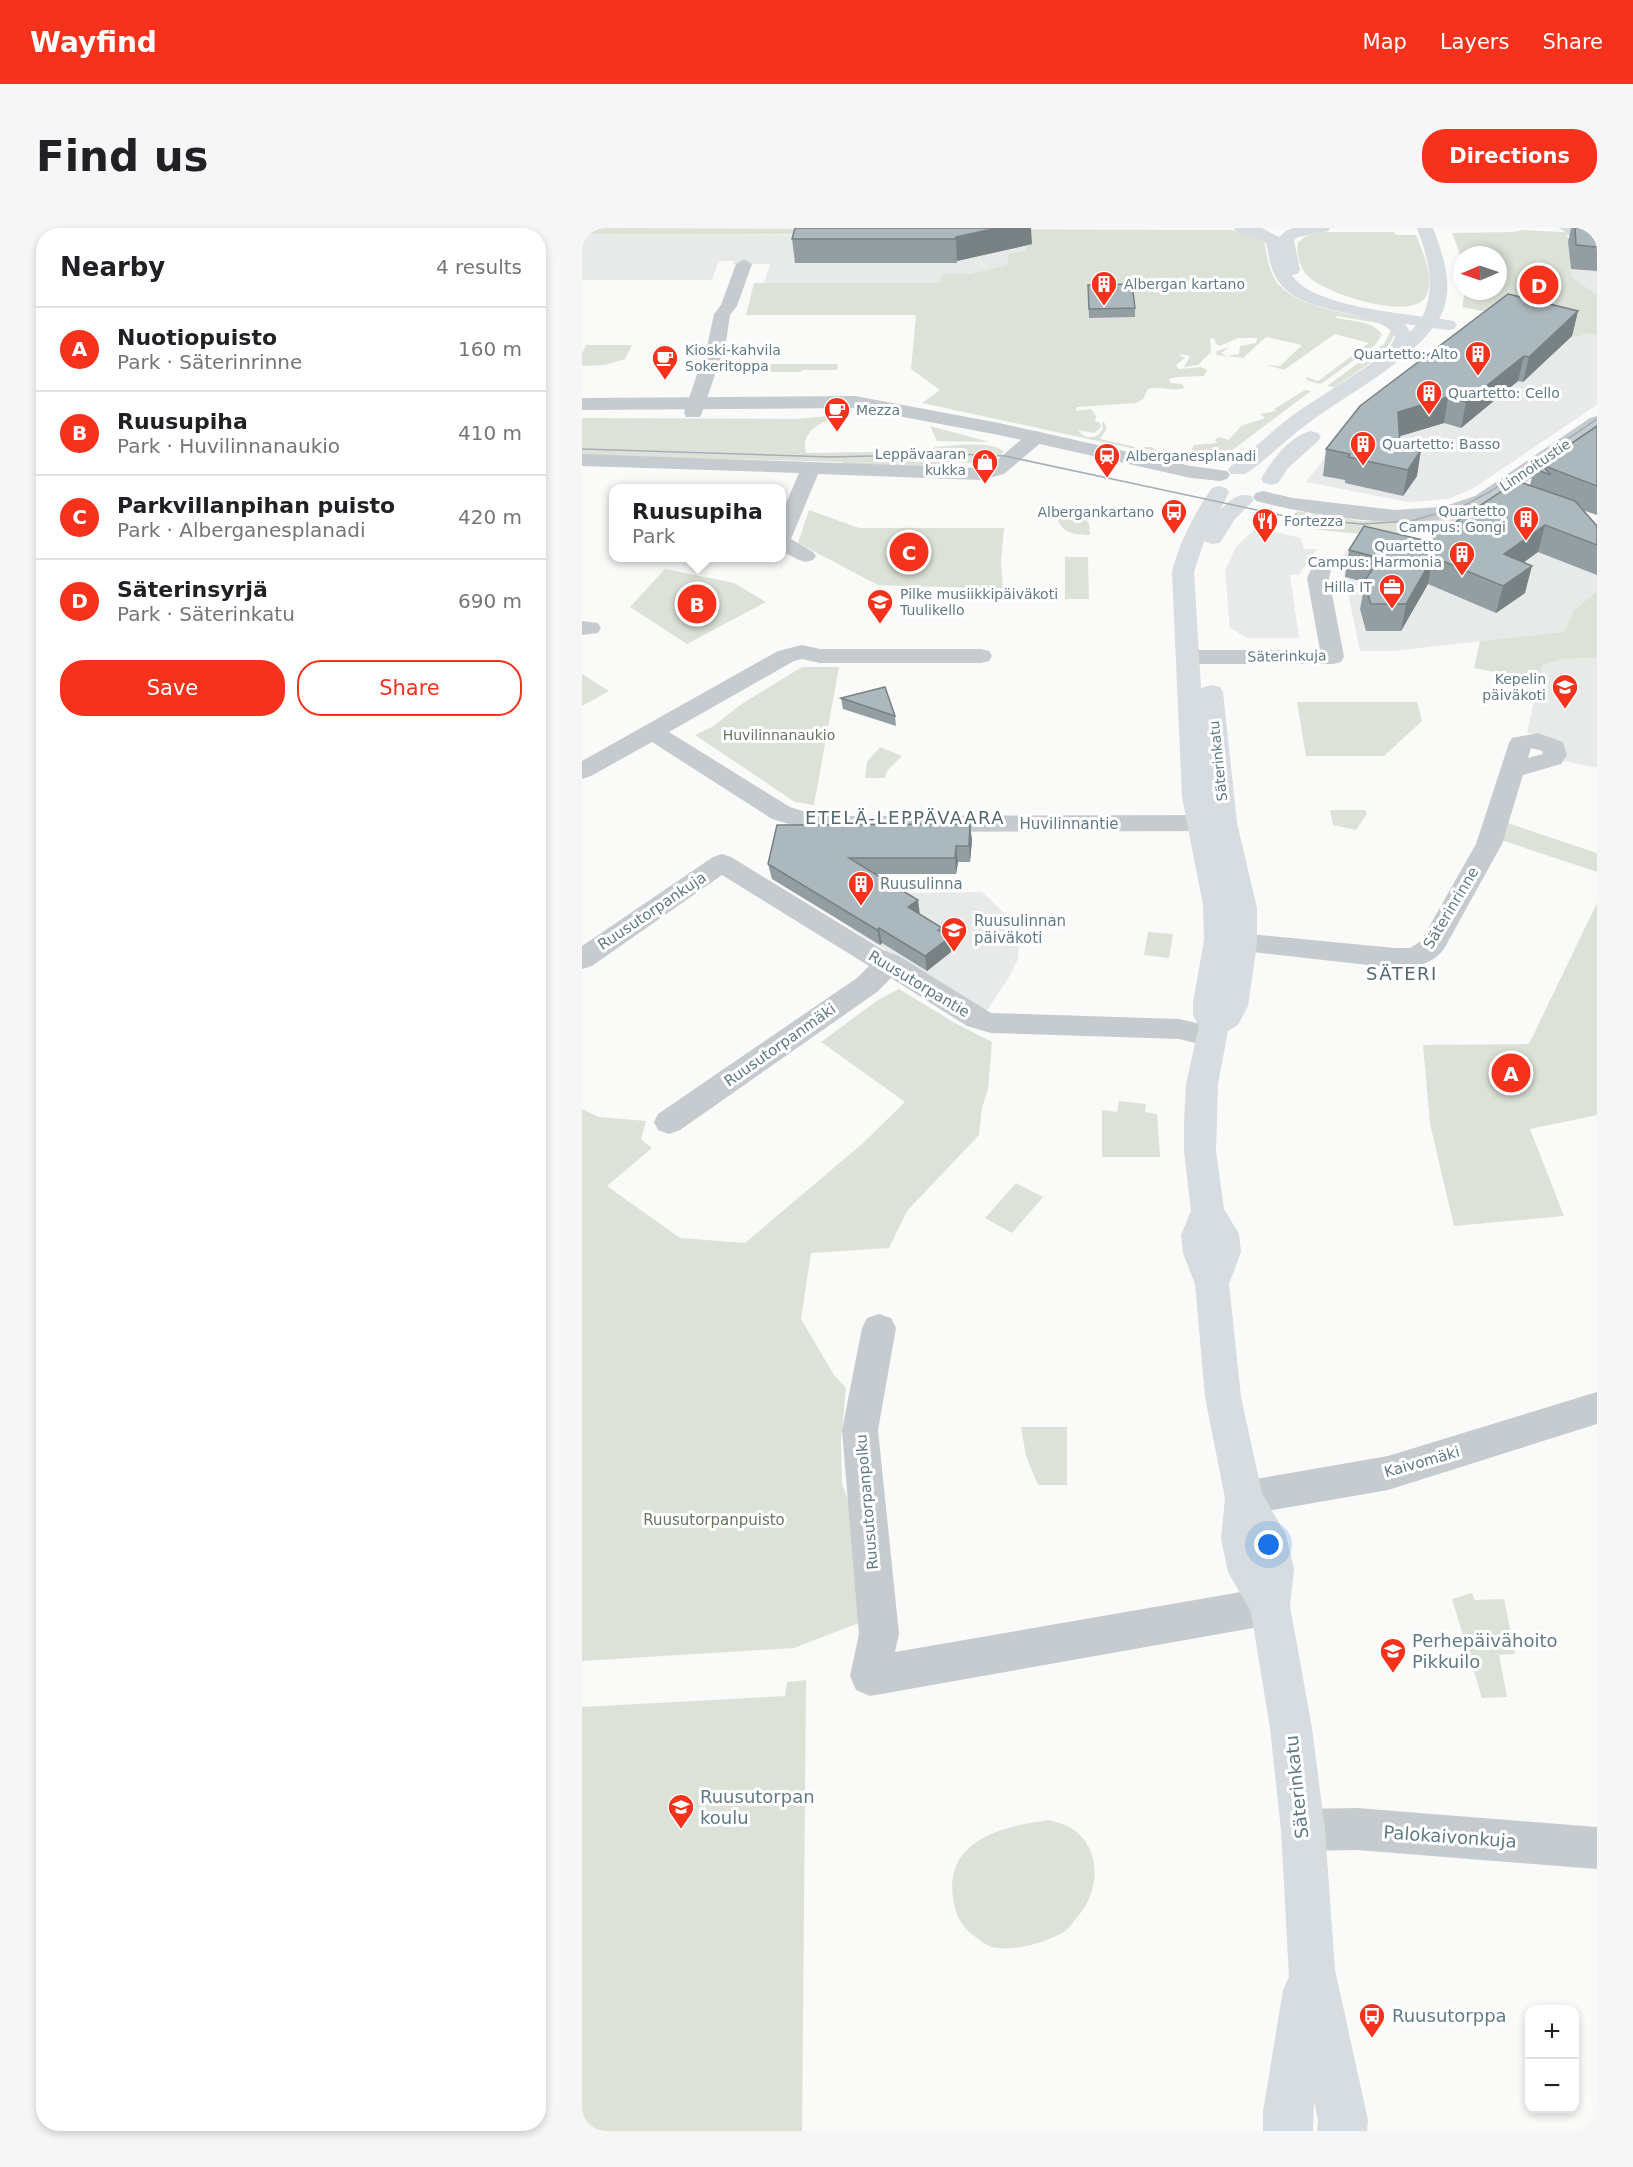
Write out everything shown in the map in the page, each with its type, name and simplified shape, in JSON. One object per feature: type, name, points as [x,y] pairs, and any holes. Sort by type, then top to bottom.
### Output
[{"type":"main road","points":[[1242,228],[1259,232],[1274,241],[1283,275],[1289,284],[1299,291],[1329,304],[1369,313],[1443,319]]},
{"type":"main road","points":[[1322,228],[1293,233],[1286,239],[1291,267],[1303,285],[1315,292],[1347,303],[1443,319]]},
{"type":"main road","points":[[1352,407],[1421,355],[1443,319],[1440,277],[1425,228]]},
{"type":"main road","points":[[1567,228],[1597,230]]},
{"type":"main road","points":[[1369,313],[1399,327],[1404,337],[1398,350]]},
{"type":"main road","name":"Säterinkatu","points":[[1197,657],[1183,572],[1186,553],[1223,481],[1301,418],[1443,319]]},
{"type":"main road","name":"Säterinkatu","points":[[1327,425],[1285,459],[1263,491],[1233,508],[1208,543],[1203,561],[1197,657],[1195,796],[1212,823],[1243,908],[1230,941],[1233,1006],[1227,1017],[1213,1031],[1202,1084],[1200,1151],[1208,1211],[1198,1235],[1200,1253],[1212,1284],[1223,1397],[1244,1498],[1241,1539],[1248,1572],[1270,1605],[1291,1728],[1303,1830],[1311,1970],[1343,2120],[1342,2131]]},
{"type":"main road","points":[[1258,472],[1263,491],[1230,497],[1223,481],[1258,472]]},
{"type":"main road","name":"Säterinkatu","points":[[1288,2131],[1288,2112],[1311,1970]]},
{"type":"street","points":[[694,409],[717,342],[736,314],[729,306],[744,264]]},
{"type":"street","points":[[582,404],[694,409]]},
{"type":"street","points":[[582,414],[694,409],[870,406],[897,409],[967,424],[1032,441],[1050,451],[1223,481]]},
{"type":"street","name":"Linnoitustie","points":[[1263,491],[1329,508],[1388,515],[1420,516],[1444,513],[1504,496],[1597,422]]},
{"type":"street","points":[[582,460],[981,474],[997,470],[1032,441]]},
{"type":"street","points":[[786,528],[810,468]]},
{"type":"street","points":[[786,544],[806,556]]},
{"type":"street","name":"Säterinkuja","points":[[1197,657],[1333,657],[1318,578],[1321,567]]},
{"type":"street","points":[[582,771],[786,656],[802,652],[820,656],[981,656]]},
{"type":"street","name":"Huvilinnantie","points":[[652,731],[781,813],[817,824],[1212,823]]},
{"type":"street","name":"Säterinrinne","points":[[1230,941],[1400,959],[1423,954],[1431,947],[1489,844],[1514,770]]},
{"type":"street","name":"Ruusutorpankuja","points":[[582,959],[722,863]]},
{"type":"street","name":"Ruusutorpantie","points":[[722,863],[873,957],[889,963],[977,1020],[990,1023],[1213,1031]]},
{"type":"street","name":"Ruusutorpanmäki","points":[[669,1122],[867,985],[889,963]]},
{"type":"street","name":"Ruusutorpanpolku","points":[[879,1328],[860,1430],[879,1634],[870,1676],[1270,1605]]},
{"type":"street","name":"Kaivomäki","points":[[1244,1498],[1388,1473],[1597,1408]]},
{"type":"street","name":"Palokaivonkuja","points":[[1303,1830],[1357,1829],[1597,1848]]},
{"type":"shaded area","points":[[582,234],[1018,235],[1025,239],[1026,250],[1013,253],[1008,265],[968,274],[942,274],[941,283],[764,283],[770,264],[733,264],[734,261],[719,261],[712,280],[582,280]]},
{"type":"shaded area","points":[[1568,242],[1597,244],[1597,295],[1571,276]]},
{"type":"shaded area","points":[[1496,314],[1579,337],[1585,333],[1597,336],[1597,405],[1472,489],[1448,499],[1408,502],[1306,482],[1331,450]]},
{"type":"shaded area","points":[[1256,528],[1301,538],[1304,549],[1317,549],[1299,575],[1290,575],[1299,638],[1247,638],[1230,628],[1225,571],[1236,547]]},
{"type":"shaded area","points":[[1471,533],[1597,561],[1597,591],[1573,611],[1564,632],[1392,651],[1360,651],[1341,559],[1349,547],[1419,562]]},
{"type":"shaded area","name":"Kepelin päiväkoti","points":[[1597,658],[1597,768],[1560,760],[1558,743],[1542,734],[1527,733],[1542,666],[1562,659]]},
{"type":"shaded area","name":"Ruusulinnan päiväkoti","points":[[982,892],[1007,916],[1016,929],[1019,948],[1018,959],[1009,977],[986,1012],[851,929],[892,898],[893,893]]},
{"type":"green space","points":[[582,228],[1230,230],[1249,233],[1264,241],[1273,276],[1279,285],[1290,294],[1316,306],[1389,325],[1337,316],[1336,318],[1368,324],[1379,330],[1382,335],[1375,345],[1321,384],[1308,381],[1306,377],[1318,381],[1369,343],[1335,334],[1284,370],[1267,365],[1280,366],[1302,345],[1266,337],[1243,358],[1216,355],[1217,351],[1230,347],[1221,353],[1227,356],[1239,354],[1240,346],[1256,343],[1257,338],[1238,338],[1220,346],[1216,344],[1214,338],[1210,339],[1211,352],[1198,365],[1184,367],[1190,356],[1178,354],[1185,358],[1176,365],[1179,369],[1201,367],[1207,370],[1204,376],[1169,379],[1170,383],[1182,384],[1185,388],[1148,389],[1143,399],[1136,403],[1077,407],[1076,411],[1091,409],[1096,416],[1095,421],[1100,423],[1101,427],[1094,433],[1078,430],[1084,436],[1098,435],[1104,422],[1107,428],[1100,439],[1136,447],[1151,447],[1161,454],[1149,449],[1130,448],[922,403],[940,390],[911,369],[916,315],[746,315],[754,283],[940,283],[942,274],[968,274],[1008,265],[1008,254],[1026,250],[1025,234],[582,234]]},
{"type":"green space","points":[[1522,230],[1597,234],[1597,237],[1566,235],[1568,238],[1587,239],[1568,243],[1571,276],[1597,295],[1597,336],[1585,333],[1579,337],[1462,307],[1463,300],[1507,300],[1507,246],[1457,246],[1452,233]]},
{"type":"green space","points":[[1321,232],[1394,232],[1397,235],[1416,235],[1429,275],[1425,298],[1416,304],[1402,307],[1384,305],[1345,296],[1314,281],[1301,266],[1298,242],[1306,236]]},
{"type":"green space","points":[[1391,330],[1394,334],[1391,342],[1378,356],[1335,387],[1327,386],[1384,344]]},
{"type":"green space","points":[[586,345],[632,345],[625,359],[605,365],[582,366],[582,354]]},
{"type":"green space","points":[[750,364],[838,364],[837,370],[765,372],[765,369],[748,369]]},
{"type":"green space","points":[[1305,390],[1311,391],[1231,451],[1210,459],[1187,458],[1194,445],[1217,443],[1215,440],[1219,437],[1229,440],[1241,426],[1265,418],[1260,414],[1276,411],[1274,409]]},
{"type":"green space","points":[[838,415],[809,433],[805,445],[806,453],[931,451],[935,447],[972,445],[991,446],[1004,452],[988,467],[974,469],[975,463],[940,462],[938,468],[843,465],[843,462],[582,455],[582,418],[796,419]]},
{"type":"green space","points":[[930,426],[989,442],[937,441]]},
{"type":"green space","points":[[809,510],[859,528],[1004,528],[1001,561],[1003,589],[878,585],[798,543]]},
{"type":"green space","points":[[1297,511],[1361,521],[1396,521],[1471,514],[1426,529],[1380,534],[1333,531],[1286,524]]},
{"type":"green space","points":[[1065,513],[1081,517],[1089,523],[1090,535],[1076,534],[1064,529],[1058,521]]},
{"type":"green space","points":[[1065,557],[1088,557],[1089,599],[1065,599]]},
{"type":"green space","points":[[665,569],[734,583],[766,602],[687,644],[630,607]]},
{"type":"green space","points":[[1597,591],[1597,658],[1562,659],[1542,666],[1538,686],[1517,685],[1506,674],[1474,668],[1480,641],[1564,632],[1573,611]]},
{"type":"green space","name":"Huvilinnanaukio","points":[[802,667],[839,667],[814,805],[795,802],[695,735],[714,726],[740,705]]},
{"type":"green space","points":[[582,674],[609,691],[582,706]]},
{"type":"green space","points":[[1297,702],[1417,702],[1422,721],[1384,756],[1306,756]]},
{"type":"green space","points":[[880,747],[902,756],[887,771],[885,778],[865,778],[867,762]]},
{"type":"green space","points":[[1330,810],[1365,810],[1367,814],[1356,830],[1333,825]]},
{"type":"green space","points":[[1508,823],[1597,853],[1597,872],[1498,839]]},
{"type":"green space","points":[[1597,903],[1597,1115],[1530,1129],[1564,1216],[1454,1226],[1430,1124],[1423,1045],[1529,1044]]},
{"type":"green space","points":[[1148,932],[1173,934],[1169,958],[1144,955]]},
{"type":"green space","name":"Ruusutorpanpuisto","points":[[899,989],[955,1023],[992,1042],[988,1089],[982,1108],[979,1135],[907,1211],[889,1248],[811,1253],[801,1319],[834,1375],[846,1388],[841,1440],[842,1484],[859,1529],[869,1619],[794,1648],[582,1661],[582,1109],[599,1117],[646,1121],[641,1139],[652,1148],[607,1186],[680,1238],[745,1243],[862,1144],[905,1102],[821,1042],[878,1000]]},
{"type":"green space","points":[[1119,1101],[1146,1104],[1145,1112],[1157,1114],[1160,1157],[1102,1157],[1102,1110],[1117,1112]]},
{"type":"green space","points":[[1016,1183],[1043,1197],[1012,1233],[985,1218]]},
{"type":"green space","points":[[1021,1427],[1067,1427],[1067,1485],[1038,1485],[1026,1456]]},
{"type":"green space","points":[[1472,1593],[1475,1600],[1504,1599],[1515,1654],[1499,1655],[1507,1697],[1482,1698],[1452,1599]]},
{"type":"green space","name":"Ruusutorpan koulu","points":[[806,1680],[802,2131],[582,2131],[582,1707],[785,1696],[787,1682]]},
{"type":"green space","points":[[1049,1820],[1065,1825],[1078,1833],[1086,1842],[1091,1852],[1095,1874],[1090,1896],[1079,1915],[1059,1935],[1032,1945],[1013,1948],[997,1948],[987,1945],[966,1928],[955,1909],[953,1878],[958,1862],[968,1849],[981,1839],[1014,1826]]},
{"type":"building","points":[[795,228],[997,228],[956,237],[956,239],[792,239]]},
{"type":"building","points":[[1575,228],[1597,228],[1597,247],[1576,245]]},
{"type":"building","points":[[1132,284],[1135,308],[1089,309],[1088,285]]},
{"type":"building","points":[[1507,295],[1578,311],[1529,357],[1524,356],[1466,402],[1448,397],[1398,412],[1400,445],[1421,450],[1408,470],[1348,457],[1350,454],[1326,449],[1360,406],[1500,300],[1507,300]]},
{"type":"building","points":[[1597,426],[1597,486],[1542,465],[1551,475],[1534,469]]},
{"type":"building","points":[[1517,481],[1575,501],[1597,526],[1597,545],[1545,525],[1504,554],[1532,566],[1503,586],[1433,557],[1406,604],[1371,604],[1364,582],[1380,558],[1349,550],[1364,526],[1427,541]]},
{"type":"building","points":[[885,687],[895,716],[841,698]]},
{"type":"building","name":"Ruusulinna","points":[[970,824],[969,846],[956,846],[955,858],[849,858],[918,900],[908,907],[942,928],[938,930],[950,937],[925,956],[879,928],[877,930],[768,864],[777,825]]},
{"type":"tram line","points":[[582,449],[830,457],[955,454],[1005,456],[1294,518],[1362,524],[1411,521],[1463,506],[1491,491],[1597,419]]},
{"type":"place","name":"Säterinsyrjä","points":[[1539,285]]},
{"type":"place","name":"Albergan kartano","points":[[1104,307]]},
{"type":"place","name":"Quartetto: Alto","points":[[1478,377]]},
{"type":"place","name":"Kioski-kahvila Sokeritoppa","points":[[665,381]]},
{"type":"place","name":"Quartetto: Cello","points":[[1429,416]]},
{"type":"place","name":"Mezza","points":[[837,433]]},
{"type":"place","name":"Quartetto: Basso","points":[[1363,467]]},
{"type":"place","name":"Alberganesplanadi","points":[[1107,479]]},
{"type":"place","name":"Leppävaaran kukka","points":[[985,485]]},
{"type":"place","name":"Albergankartano","points":[[1174,535]]},
{"type":"place","name":"Quartetto Campus: Gongi","points":[[1526,542]]},
{"type":"place","name":"Fortezza","points":[[1265,544]]},
{"type":"place","name":"Parkvillanpihan puisto","points":[[909,552]]},
{"type":"place","name":"Quartetto Campus: Harmonia","points":[[1462,577]]},
{"type":"place","name":"Ruusupiha","points":[[697,604]]},
{"type":"place","name":"Hilla IT","points":[[1392,610]]},
{"type":"place","name":"Pilke musiikkipäiväkoti Tuulikello","points":[[880,625]]},
{"type":"place","name":"Kepelin päiväkoti","points":[[1565,710]]},
{"type":"place","name":"Ruusulinna","points":[[861,907]]},
{"type":"place","name":"Ruusulinnan päiväkoti","points":[[954,953]]},
{"type":"place","name":"Nuotiopuisto","points":[[1511,1073]]},
{"type":"place","name":"Perhepäivähoito Pikkuilo","points":[[1393,1674]]},
{"type":"place","name":"Ruusutorpan koulu","points":[[681,1830]]},
{"type":"place","name":"Ruusutorppa","points":[[1372,2039]]},
{"type":"district","name":"ETELÄ-LEPPÄVAARA","points":[[905,818]]},
{"type":"district","name":"SÄTERI","points":[[1402,974]]}]
